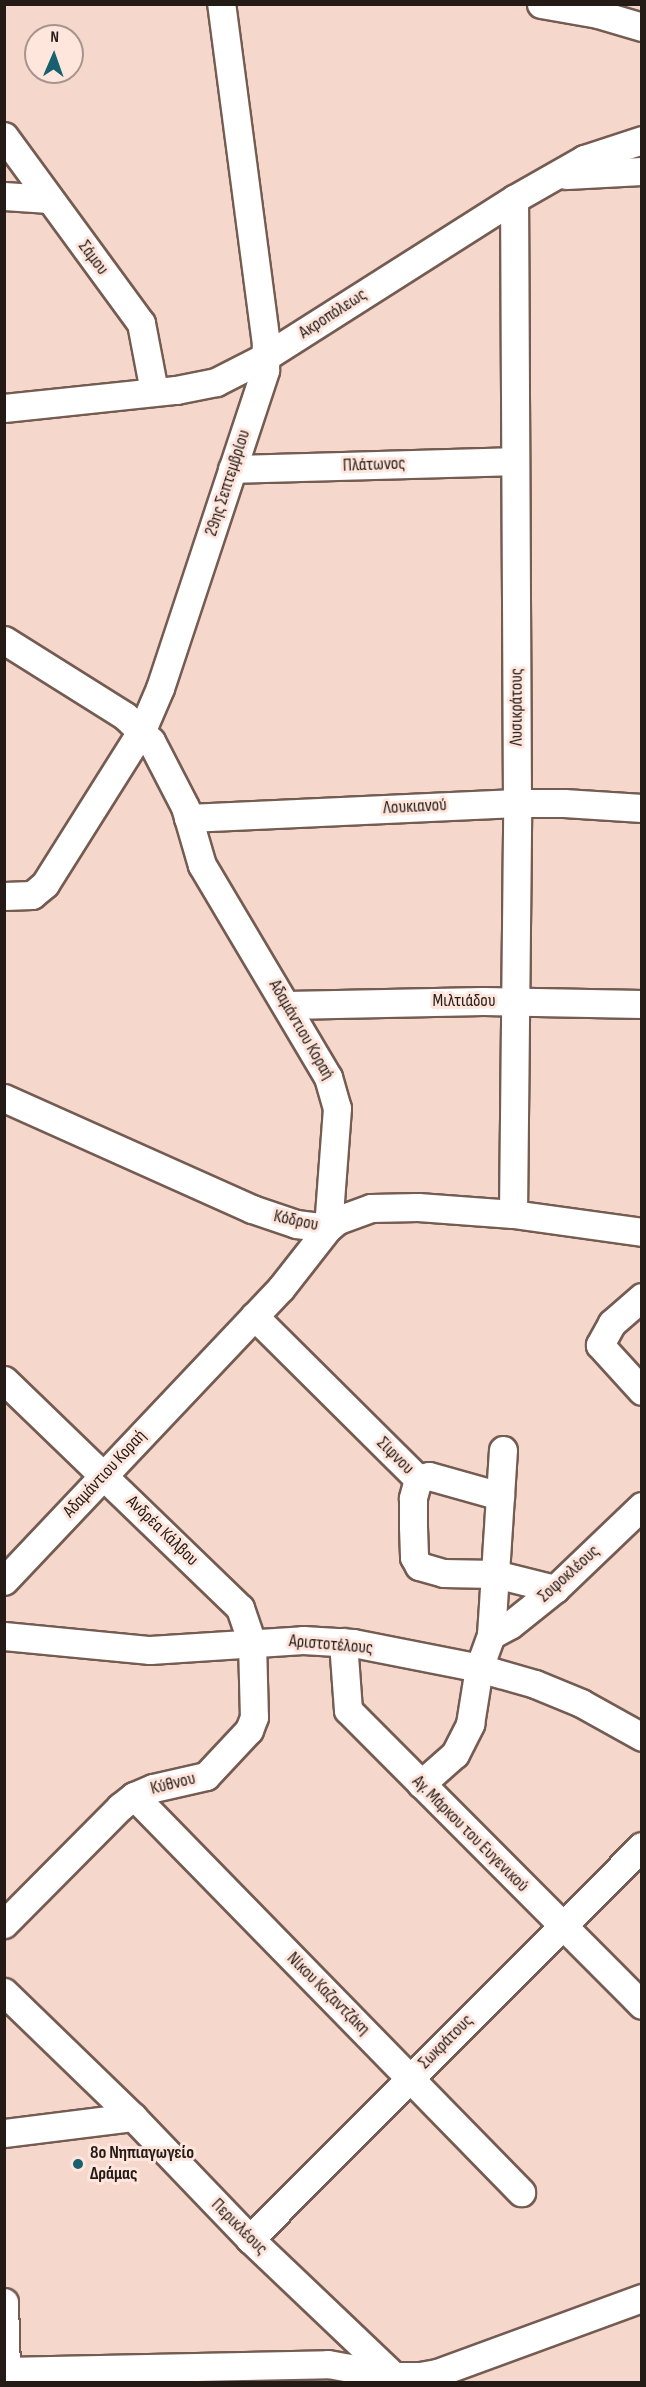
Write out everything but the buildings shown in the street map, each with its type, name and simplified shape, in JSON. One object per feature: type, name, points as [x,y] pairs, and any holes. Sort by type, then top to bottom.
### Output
[{"type":"street","name":"29ης Σεπτεμβρίου","points":[[4,896],[32,895],[45,884],[142,730],[160,688],[265,370],[266,344],[221,4]]},
{"type":"street","points":[[541,4],[598,14],[642,27]]},
{"type":"street","name":"Σάμου","points":[[4,136],[141,323],[154,391]]},
{"type":"street","points":[[556,176],[598,153],[642,140]]},
{"type":"street","name":"Ακροπόλεως","points":[[4,408],[154,391],[216,381],[266,357],[514,200],[556,176],[642,171]]},
{"type":"street","points":[[4,196],[49,199]]},
{"type":"street","name":"Λυσικράτους","points":[[513,1214],[517,803],[514,200]]},
{"type":"street","name":"Πλάτωνος","points":[[232,469],[515,461]]},
{"type":"street","name":"Αδαμάντιου Κοραή","points":[[4,640],[125,717],[142,730],[158,752],[188,818],[202,865],[328,1077],[336,1098],[337,1118],[328,1227],[291,1277],[4,1581]]},
{"type":"street","name":"Λουκιανού","points":[[188,818],[517,803],[564,803],[642,808]]},
{"type":"street","name":"Μιλτιάδου","points":[[287,1005],[516,1001],[642,1004]]},
{"type":"street","name":"Κόδρου","points":[[4,1098],[252,1209],[296,1224],[328,1227],[360,1211],[388,1206],[450,1208],[513,1214],[642,1232]]},
{"type":"street","points":[[642,1297],[612,1323],[600,1345],[642,1391]]},
{"type":"street","name":"Σίφνου","points":[[254,1316],[418,1479],[412,1512],[413,1554],[417,1564],[439,1573],[495,1575]]},
{"type":"street","name":"Ανδρέα Κάλβου","points":[[4,1380],[235,1602],[240,1608],[252,1642]]},
{"type":"street","points":[[421,1784],[455,1754],[470,1724],[479,1668],[491,1635],[503,1450]]},
{"type":"street","points":[[418,1479],[429,1476],[500,1496]]},
{"type":"street","name":"Σοφοκλέους","points":[[491,1635],[510,1625],[555,1589],[642,1506]]},
{"type":"street","points":[[495,1575],[555,1589]]},
{"type":"street","name":"Αριστοτέλους","points":[[4,1636],[150,1650],[252,1642],[303,1640],[343,1642],[479,1668],[535,1684],[642,1737]]},
{"type":"street","name":"Κύθνου","points":[[4,1924],[134,1796],[153,1788],[207,1776],[249,1730],[254,1717],[252,1642]]},
{"type":"street","name":"Αγ. Μάρκου του Ευγενικού","points":[[343,1642],[348,1710],[642,2005]]},
{"type":"street","name":"Νίκου Καζαντζάκη","points":[[134,1796],[521,2192]]},
{"type":"street","name":"Σωκράτους","points":[[250,2239],[642,1846]]},
{"type":"street","name":"Περικλέους","points":[[4,1992],[133,2117],[250,2239],[397,2379]]},
{"type":"street","points":[[4,2133],[133,2117]]},
{"type":"street","points":[[4,2302],[5,2371],[327,2364],[397,2379],[437,2373],[639,2303]]},
{"type":"place","name":"8ο Νηπιαγωγείο Δράμας","points":[[78,2164]]}]
